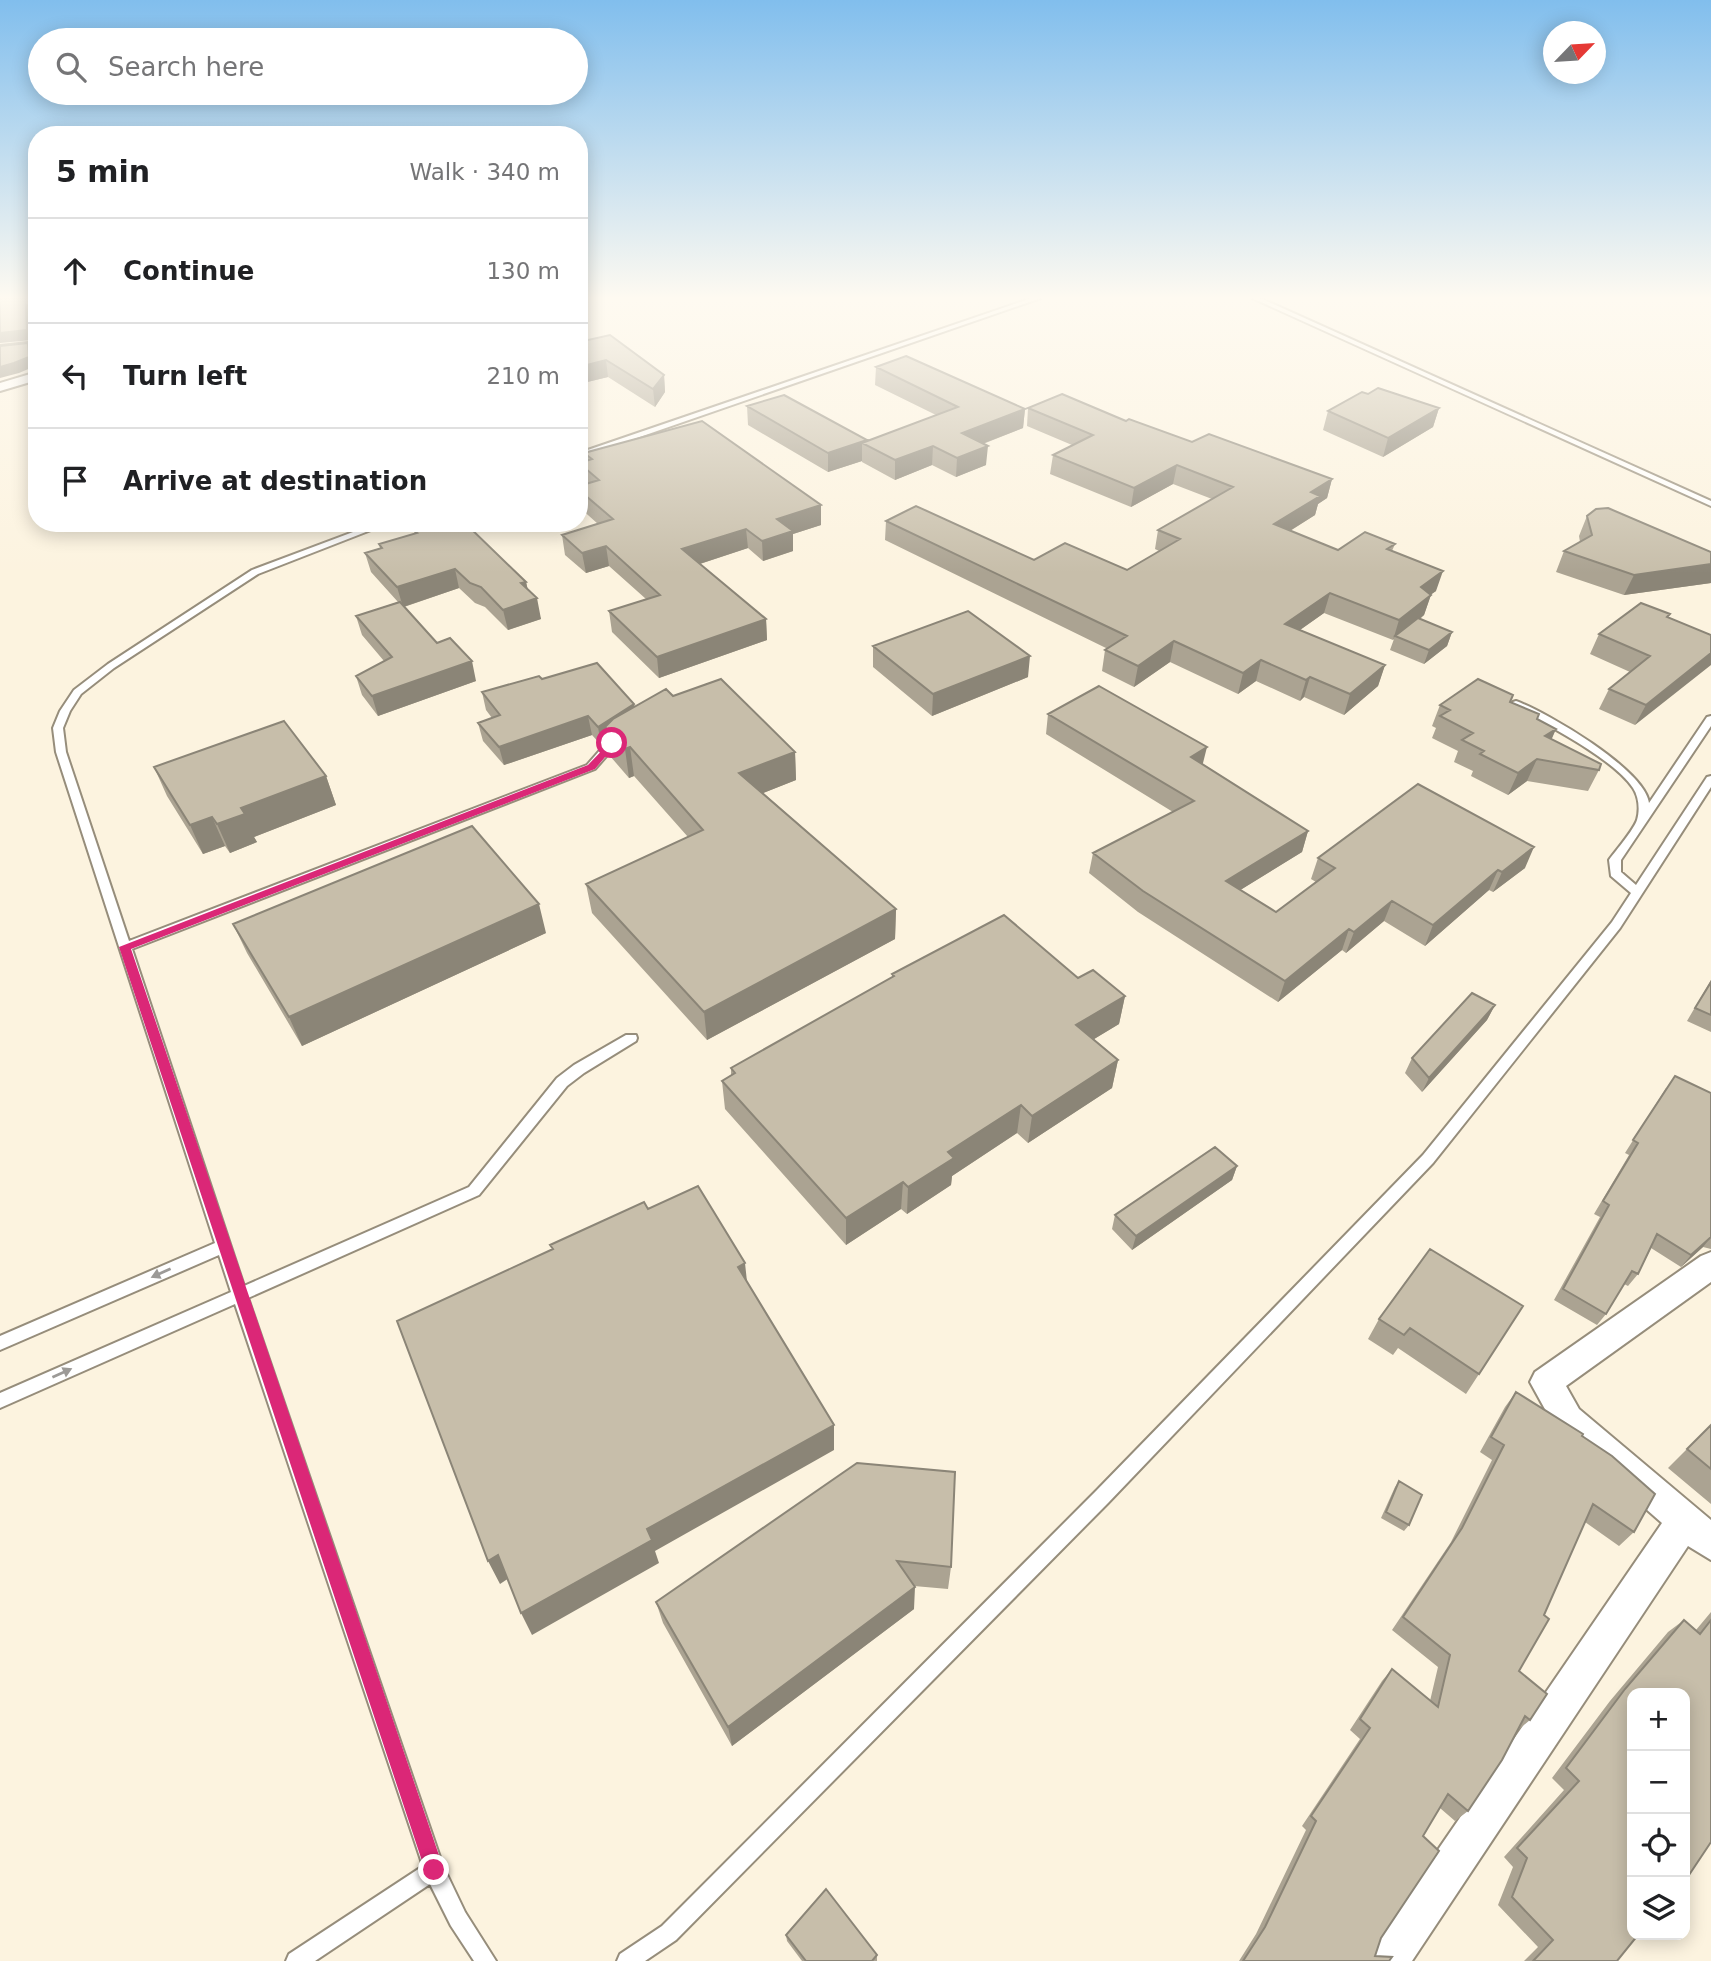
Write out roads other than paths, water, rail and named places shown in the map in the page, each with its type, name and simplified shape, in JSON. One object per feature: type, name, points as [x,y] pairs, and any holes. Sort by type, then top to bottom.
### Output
[{"type":"street","points":[[1387,1961],[1698,1531],[1568,1420],[1546,1382],[1711,1265]]},
{"type":"lane","points":[[588,453],[772,390]]},
{"type":"lane","points":[[1459,390],[1711,503]]},
{"type":"lane","points":[[361,532],[255,572],[111,666],[77,692],[58,728],[61,752],[223,1246],[434,1870],[458,1919],[486,1961]]},
{"type":"lane","points":[[1517,704],[1614,762],[1633,781],[1643,796],[1642,820]]},
{"type":"lane","points":[[1638,892],[1615,873],[1615,860],[1711,719]]},
{"type":"lane","points":[[125,947],[591,767],[612,743],[634,731]]},
{"type":"lane","points":[[627,1961],[669,1933],[689,1913],[1102,1497],[1429,1159],[1616,925],[1711,779]]},
{"type":"lane","points":[[0,1401],[474,1191],[562,1082],[631,1038]]},
{"type":"lane","points":[[0,1343],[223,1246]]},
{"type":"lane","points":[[296,1961],[434,1870]]}]
